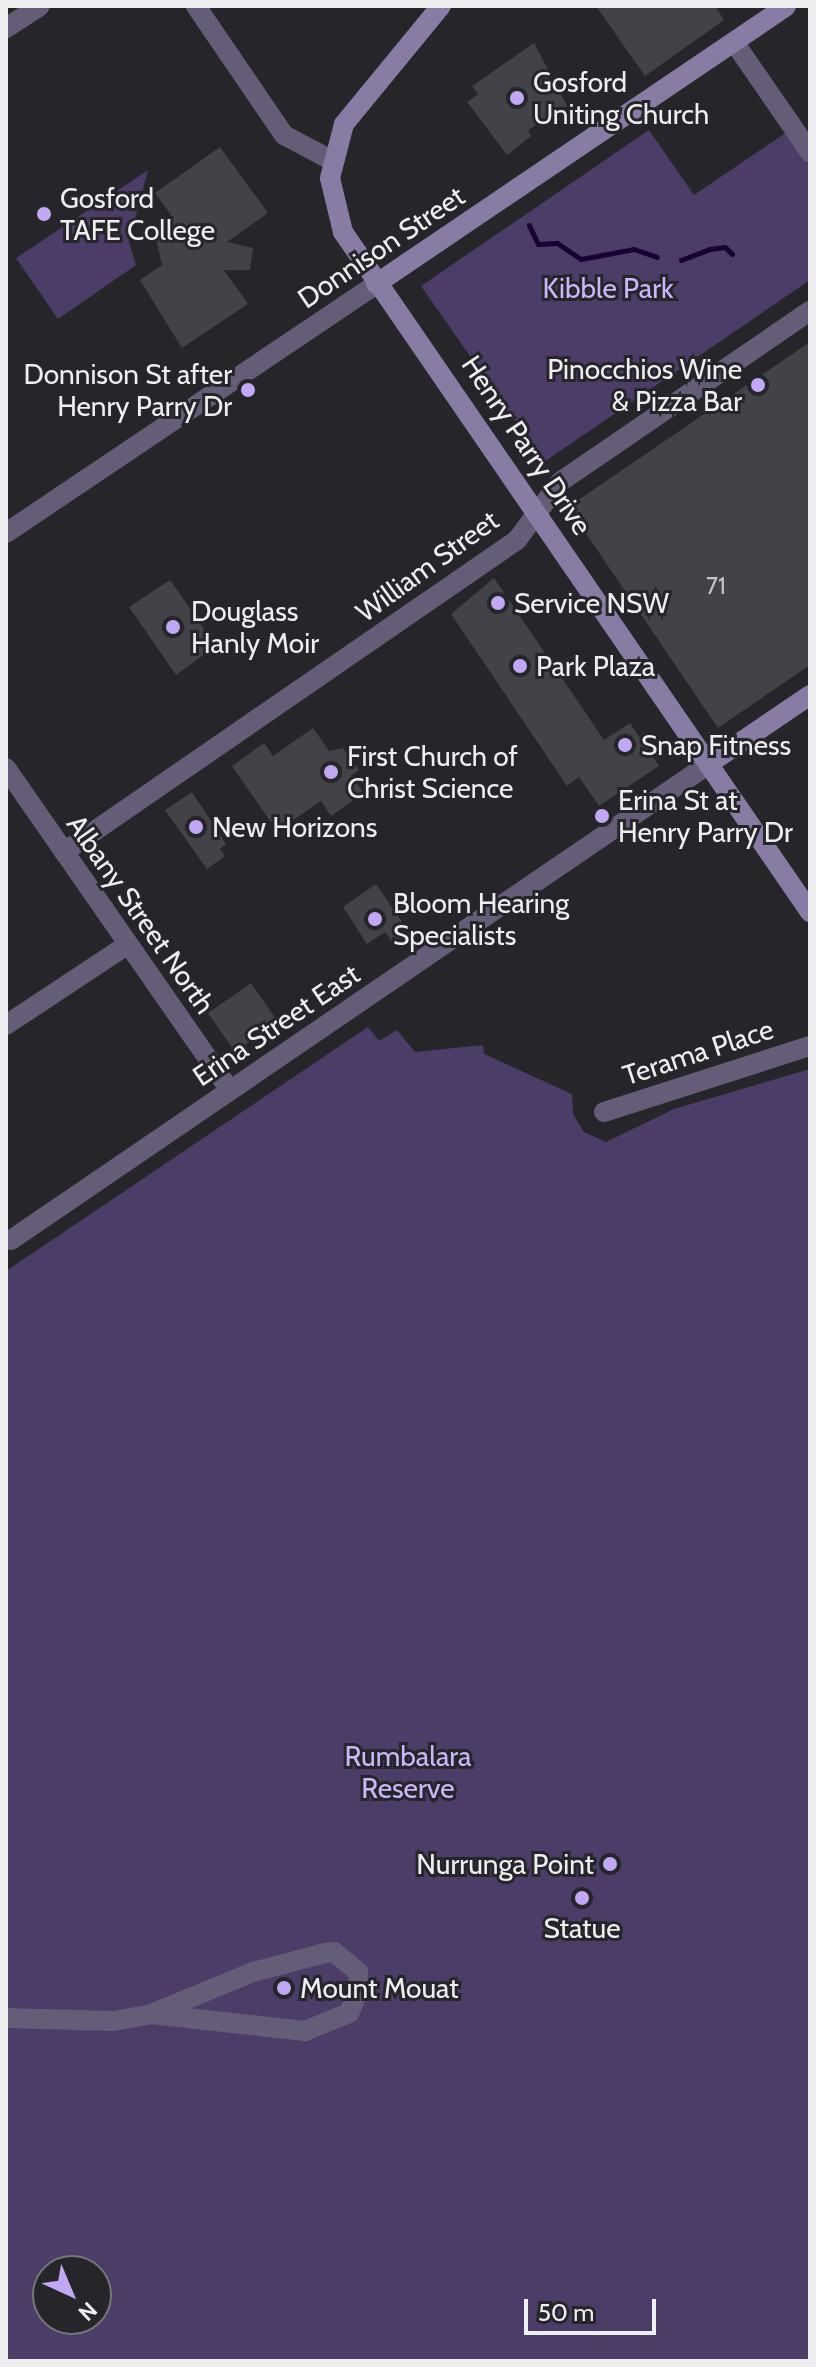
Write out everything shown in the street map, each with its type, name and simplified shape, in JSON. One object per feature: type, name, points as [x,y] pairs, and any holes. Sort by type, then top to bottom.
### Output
[{"type":"main road","name":"Henry Parry Drive","points":[[441,6],[354,106],[331,160],[336,214],[376,284],[537,510],[810,912]]},
{"type":"main road","name":"Donnison Street","points":[[376,284],[786,6]]},
{"type":"main road","name":"Erina Street East","points":[[710,763],[810,695]]},
{"type":"street","points":[[6,28],[40,6]]},
{"type":"street","points":[[196,6],[284,135],[331,160]]},
{"type":"street","points":[[734,42],[810,152]]},
{"type":"street","name":"Donnison Street","points":[[6,533],[376,284]]},
{"type":"street","name":"William Street","points":[[64,852],[517,540],[560,482],[810,311]]},
{"type":"street","name":"Erina Street East","points":[[11,1240],[710,763]]},
{"type":"street","name":"Albany Street North","points":[[6,768],[230,1090]]},
{"type":"street","points":[[6,1025],[127,945]]},
{"type":"street","name":"Terama Place","points":[[604,1112],[810,1046]]},
{"type":"street","points":[[6,2018],[113,2021],[151,2014],[253,1972],[325,1953],[334,1952],[358,1972],[359,1989],[349,2013],[305,2031],[151,2014]]},
{"type":"green space","name":"Kibble Park","points":[[649,130],[694,195],[787,132],[810,163],[810,280],[544,462],[421,286]]},
{"type":"green space","points":[[148,170],[129,242],[136,265],[58,319],[16,258]]},
{"type":"green space","name":"Rumbalara Reserve","points":[[368,1027],[379,1041],[397,1030],[415,1052],[483,1045],[484,1054],[572,1094],[573,1114],[584,1132],[606,1142],[674,1109],[810,1069],[810,2361],[6,2361],[6,1271]]},
{"type":"building","points":[[596,6],[715,6],[724,20],[645,76]]},
{"type":"building","name":"Gosford Uniting Church","points":[[534,43],[567,106],[528,130],[531,136],[507,155],[467,102],[478,94],[472,86]]},
{"type":"building","points":[[220,147],[268,213],[227,242],[253,248],[250,270],[224,270],[248,304],[182,348],[140,280],[162,265],[156,239],[171,215],[155,193]]},
{"type":"building","points":[[810,342],[810,665],[718,728],[568,507]]},
{"type":"building","name":"Park Plaza","points":[[494,578],[604,740],[630,723],[659,766],[599,806],[579,777],[567,786],[451,614]]},
{"type":"building","name":"Douglass Hanly Moir","points":[[170,580],[216,646],[176,675],[129,607]]},
{"type":"building","points":[[313,728],[329,751],[343,748],[359,770],[351,776],[364,793],[331,816],[321,801],[277,831],[232,766],[264,743],[273,756]]},
{"type":"building","name":"New Horizons","points":[[192,792],[226,844],[220,849],[225,856],[207,869],[165,810]]},
{"type":"building","name":"Bloom Hearing Specialists","points":[[376,884],[409,932],[393,943],[385,932],[367,944],[343,907]]},
{"type":"building","points":[[251,983],[278,1022],[235,1052],[208,1013]]},
{"type":"waterway","points":[[529,225],[538,244],[557,243],[581,259],[634,249],[657,257]]},
{"type":"waterway","points":[[681,260],[725,247],[732,254]]},
{"type":"place","name":"Gosford Uniting Church","points":[[517,98]]},
{"type":"place","name":"Gosford TAFE College","points":[[44,214]]},
{"type":"place","name":"Pinocchios Wine & Pizza Bar","points":[[758,385]]},
{"type":"place","name":"Donnison St after Henry Parry Dr","points":[[248,390]]},
{"type":"place","name":"Service NSW","points":[[498,603]]},
{"type":"place","name":"Douglass Hanly Moir","points":[[173,627]]},
{"type":"place","name":"Park Plaza","points":[[520,666]]},
{"type":"place","name":"Snap Fitness","points":[[625,745]]},
{"type":"place","name":"First Church of Christ Science","points":[[331,772]]},
{"type":"place","name":"Erina St at Henry Parry Dr","points":[[602,816]]},
{"type":"place","name":"New Horizons","points":[[196,827]]},
{"type":"place","name":"Bloom Hearing Specialists","points":[[375,919]]},
{"type":"place","name":"Nurrunga Point","points":[[610,1864]]},
{"type":"place","name":"Statue","points":[[582,1898]]},
{"type":"place","name":"Mount Mouat","points":[[284,1988]]}]
